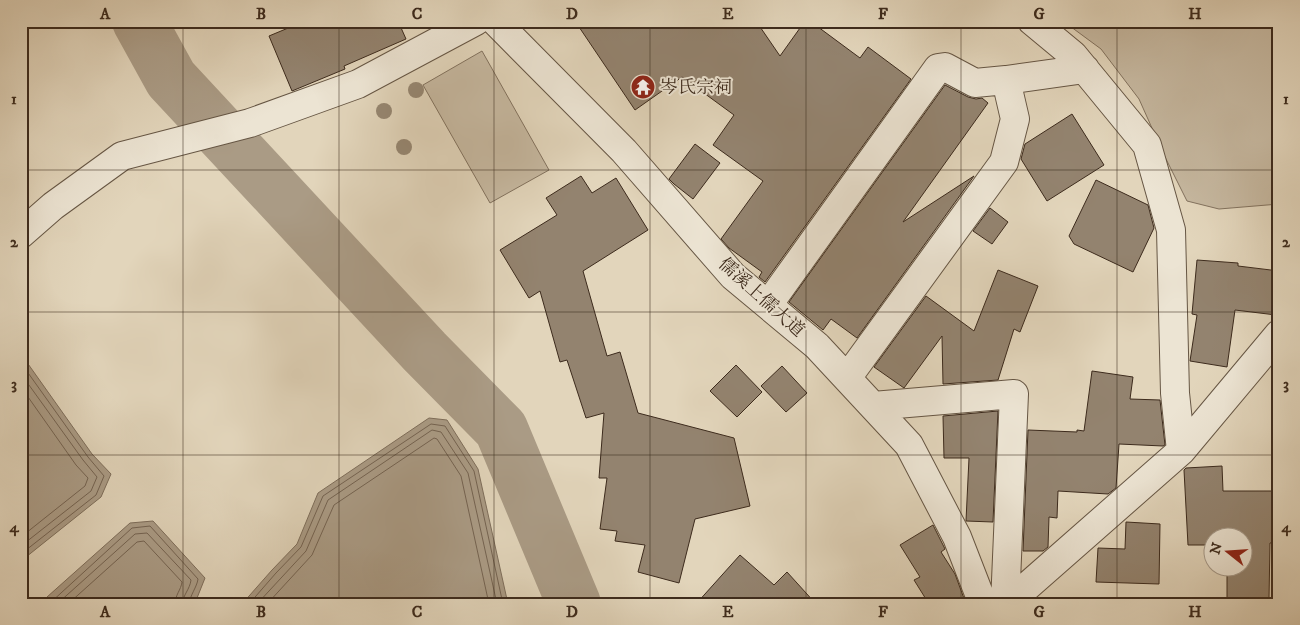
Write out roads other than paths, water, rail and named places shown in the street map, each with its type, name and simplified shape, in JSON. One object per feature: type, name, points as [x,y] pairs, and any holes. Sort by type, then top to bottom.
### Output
[{"type":"street","points":[[21,234],[52,206],[122,156],[250,123],[358,84],[476,21]]},
{"type":"street","name":"儒溪上儒大道","points":[[494,21],[624,151],[733,276],[817,346],[909,445],[957,536],[983,604]]},
{"type":"street","points":[[1032,21],[1073,55],[1147,145],[1171,230],[1175,393],[1181,451]]},
{"type":"street","points":[[768,305],[938,68],[945,67],[975,83],[1085,69]]},
{"type":"street","points":[[847,378],[1004,162],[1015,119],[1006,80]]},
{"type":"street","points":[[1006,604],[1181,451],[1279,334]]},
{"type":"street","points":[[872,406],[1014,394],[1006,604]]},
{"type":"water","points":[[21,354],[92,454],[111,474],[101,497],[21,561]]},
{"type":"water","points":[[429,418],[447,420],[478,469],[508,604],[242,604],[297,544],[318,493]]},
{"type":"water","points":[[153,521],[205,578],[197,598],[192,604],[42,604],[47,597],[130,523]]},
{"type":"waterway","points":[[139,21],[171,79],[425,352],[501,429],[574,604]]},
{"type":"place","name":"岑氏宗祠","points":[[643,87]]}]
